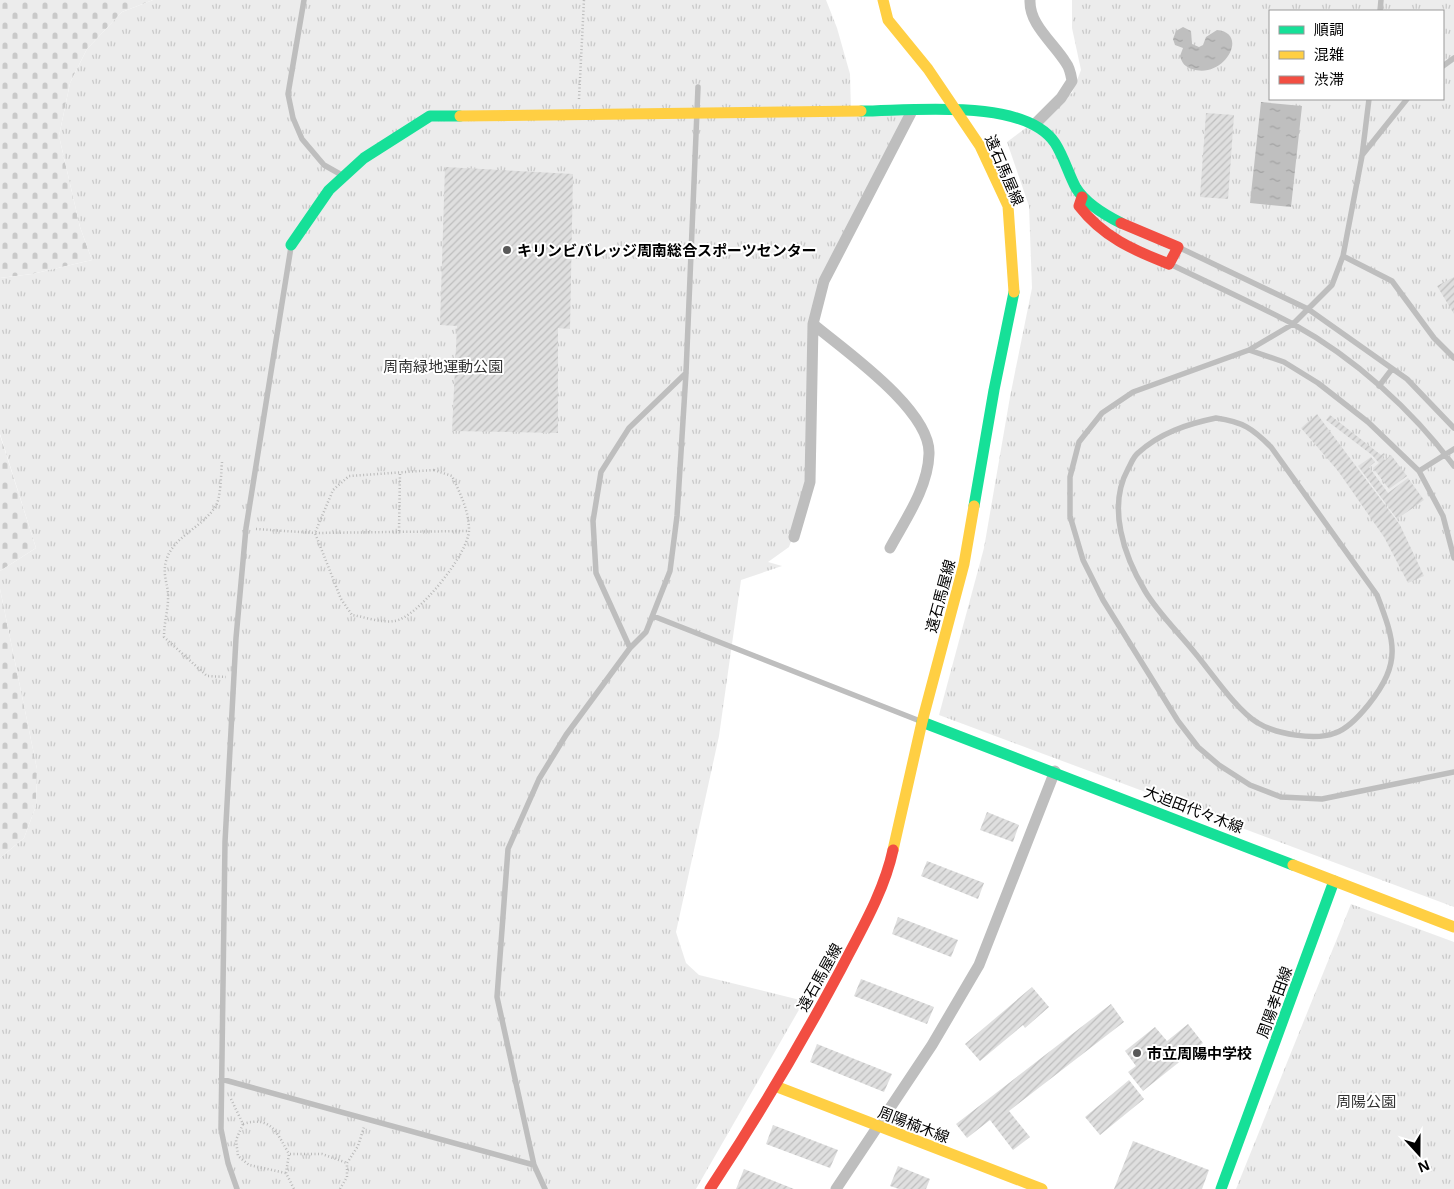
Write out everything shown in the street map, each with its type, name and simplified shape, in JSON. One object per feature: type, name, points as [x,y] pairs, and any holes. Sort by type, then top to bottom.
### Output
[{"type":"street","name":"遠石馬屋線","points":[[710,1189],[747,1133],[822,1004],[864,925],[891,859],[922,722],[964,564],[994,390],[1016,288],[1008,206],[980,146],[928,69],[888,20],[882,0]]},
{"type":"street","points":[[1030,0],[1030,10],[1041,30],[1068,65],[1072,82],[1061,98],[1036,122]]},
{"type":"street","points":[[292,245],[308,216],[342,175],[371,152],[430,116],[956,110],[1008,113],[1036,122],[1059,148],[1082,197],[1115,222],[1178,247],[1169,264],[1118,243],[1090,223],[1079,206],[1082,197]]},
{"type":"street","points":[[794,537],[810,482],[812,324],[824,281],[912,111]]},
{"type":"street","points":[[812,324],[900,397],[921,425],[930,453],[921,490],[890,548]]},
{"type":"street","name":"大迫田代々木線","points":[[922,722],[1055,771],[1454,927]]},
{"type":"street","points":[[836,1189],[876,1126],[932,1045],[979,965],[1055,771]]},
{"type":"street","name":"周陽孝田線","points":[[1221,1189],[1334,881]]},
{"type":"street","name":"周陽楠木線","points":[[775,1086],[1042,1189]]},
{"type":"lane","points":[[304,0],[288,94],[302,139],[324,164],[342,175]]},
{"type":"lane","points":[[545,1189],[534,1166],[497,998],[508,849],[539,779],[566,735],[630,648],[646,632],[670,571],[677,516],[686,373],[698,87]]},
{"type":"lane","points":[[1369,100],[1362,156],[1343,256],[1332,285],[1293,324],[1249,350],[1134,392],[1102,413],[1079,442],[1070,478],[1070,516],[1083,560],[1103,600],[1178,721],[1198,747],[1219,765],[1250,785],[1281,797],[1322,799],[1454,772]]},
{"type":"lane","points":[[1362,156],[1406,100]]},
{"type":"lane","points":[[237,1189],[228,1163],[221,1129],[225,842],[234,677],[246,528],[292,245]]},
{"type":"lane","points":[[1178,247],[1308,309],[1407,379],[1454,428]]},
{"type":"lane","points":[[1343,256],[1392,281],[1434,338],[1454,358]]},
{"type":"lane","points":[[1169,264],[1293,324],[1356,367],[1397,402],[1454,466]]},
{"type":"lane","points":[[1249,350],[1284,362],[1318,383],[1368,422],[1419,471],[1442,516],[1454,558]]},
{"type":"lane","points":[[1379,386],[1392,369]]},
{"type":"lane","points":[[630,648],[596,573],[593,521],[602,472],[629,428],[686,373]]},
{"type":"lane","points":[[1216,418],[1238,422],[1254,430],[1271,447],[1288,469],[1372,588],[1386,617],[1393,641],[1392,664],[1379,692],[1361,715],[1335,733],[1305,737],[1282,733],[1257,723],[1235,702],[1145,592],[1128,557],[1117,510],[1123,479],[1136,454],[1157,439],[1187,424],[1216,418]]},
{"type":"lane","points":[[1419,471],[1454,449]]},
{"type":"lane","points":[[653,616],[922,722]]},
{"type":"lane","points":[[221,1078],[534,1166]]},
{"type":"path","points":[[579,113],[584,0]]},
{"type":"path","points":[[222,462],[217,506],[204,520],[175,544],[166,560],[164,581],[169,598],[164,619],[164,637],[207,676],[234,677]]},
{"type":"path","points":[[434,470],[452,476],[464,501],[469,531],[465,549],[434,591],[417,610],[395,622],[352,616],[340,600],[315,533],[333,490],[349,476],[434,470]]},
{"type":"path","points":[[399,532],[400,473]]},
{"type":"path","points":[[246,528],[315,533],[469,531]]},
{"type":"path","points":[[340,1189],[347,1177],[346,1162],[358,1146],[367,1119]]},
{"type":"path","points":[[286,1173],[248,1166],[238,1156],[236,1140],[243,1124],[250,1121],[263,1122],[274,1128],[289,1154],[286,1173],[294,1189]]},
{"type":"path","points":[[289,1154],[322,1154],[346,1162]]},
{"type":"green space","points":[[0,0],[153,0],[122,12],[87,49],[70,83],[59,136],[80,227],[92,260],[32,274],[0,278]]},
{"type":"green space","name":"周南緑地運動公園","points":[[153,0],[826,0],[837,28],[850,74],[851,113],[911,110],[848,233],[814,315],[811,485],[789,547],[768,562],[782,566],[741,580],[719,736],[676,932],[686,963],[699,975],[804,1001],[696,1189],[0,1189],[0,858],[24,838],[36,806],[37,769],[0,589],[0,571],[36,548],[0,434],[0,278],[32,274],[92,260],[80,227],[59,136],[70,83],[87,49],[122,12]]},
{"type":"green space","points":[[1072,0],[1454,0],[1454,907],[939,715],[984,548],[1010,397],[1032,288],[1029,206],[1007,142],[1072,93],[1081,70],[1072,28]]},
{"type":"green space","points":[[0,435],[36,548],[0,571]]},
{"type":"green space","points":[[0,589],[37,769],[36,806],[24,838],[0,858]]},
{"type":"green space","name":"周陽公園","points":[[1351,904],[1454,942],[1454,1189],[1236,1189]]},
{"type":"water","points":[[1183,27],[1191,31],[1192,44],[1199,47],[1203,45],[1206,37],[1217,30],[1227,33],[1232,39],[1229,55],[1214,68],[1204,71],[1187,67],[1180,56],[1183,48],[1175,45],[1173,39],[1176,31]]},
{"type":"water","points":[[1261,102],[1302,106],[1291,207],[1250,203]]},
{"type":"building","points":[[1206,113],[1234,115],[1228,199],[1200,197]]},
{"type":"building","name":"キリンビバレッジ周南総合スポーツセンター","points":[[445,167],[573,174],[570,329],[558,328],[558,433],[452,431],[457,326],[440,325]]},
{"type":"building","points":[[1454,277],[1454,314],[1437,286]]},
{"type":"building","points":[[1317,414],[1400,525],[1424,576],[1408,583],[1384,537],[1338,471],[1301,428]]},
{"type":"building","points":[[1330,415],[1381,455],[1384,453],[1385,455],[1382,457],[1385,460],[1391,455],[1407,476],[1389,489],[1373,468],[1379,463],[1372,455],[1326,420]]},
{"type":"building","points":[[1371,457],[1375,462],[1369,467],[1388,493],[1408,478],[1424,500],[1397,519],[1358,466]]},
{"type":"building","points":[[987,812],[1019,825],[1013,842],[980,830]]},
{"type":"building","points":[[927,861],[984,883],[978,899],[921,876]]},
{"type":"building","points":[[898,917],[958,940],[951,957],[892,934]]},
{"type":"building","points":[[861,979],[934,1007],[927,1024],[854,996]]},
{"type":"building","points":[[1032,987],[1049,1007],[1025,1028],[1023,1025],[980,1061],[965,1044]]},
{"type":"building","points":[[1111,1004],[1124,1022],[1009,1111],[1030,1137],[1013,1150],[990,1120],[967,1138],[956,1124]]},
{"type":"building","points":[[1188,1024],[1203,1043],[1143,1091],[1128,1072],[1136,1066],[1125,1051],[1155,1027],[1167,1041]]},
{"type":"building","points":[[817,1044],[892,1074],[884,1092],[810,1062]]},
{"type":"building","points":[[1129,1080],[1144,1099],[1100,1135],[1085,1117]]},
{"type":"building","points":[[773,1125],[838,1150],[830,1168],[766,1144]]},
{"type":"building","points":[[1133,1141],[1209,1170],[1202,1189],[1114,1189]]},
{"type":"building","points":[[898,1166],[930,1179],[926,1189],[899,1189],[890,1186]]},
{"type":"building","points":[[744,1169],[794,1189],[736,1189]]},
{"type":"traffic: fast","points":[[861,111],[965,110],[993,113],[1019,119],[1040,128],[1055,143],[1080,194],[1102,213],[1121,223]]},
{"type":"traffic: fast","points":[[291,245],[329,190],[364,158],[430,116],[460,116]]},
{"type":"traffic: fast","points":[[974,506],[994,390],[1014,292]]},
{"type":"traffic: fast","points":[[922,722],[1293,865]]},
{"type":"traffic: fast","points":[[1221,1189],[1334,881]]},
{"type":"traffic: slow","points":[[883,0],[888,20],[928,69],[980,146],[1008,206],[1014,292]]},
{"type":"traffic: slow","points":[[460,116],[861,111]]},
{"type":"traffic: slow","points":[[893,850],[922,722],[964,564],[974,506]]},
{"type":"traffic: slow","points":[[1293,865],[1454,927]]},
{"type":"traffic: slow","points":[[775,1086],[1042,1189]]},
{"type":"traffic: jam","points":[[1082,197],[1079,206],[1098,226],[1131,248],[1169,264],[1178,247],[1121,223]]},
{"type":"traffic: jam","points":[[710,1189],[778,1080],[841,969],[878,896],[893,850]]},
{"type":"place","name":"キリンビバレッジ周南総合スポーツセンター","points":[[507,250]]},
{"type":"place","name":"市立周陽中学校","points":[[1137,1053]]}]
